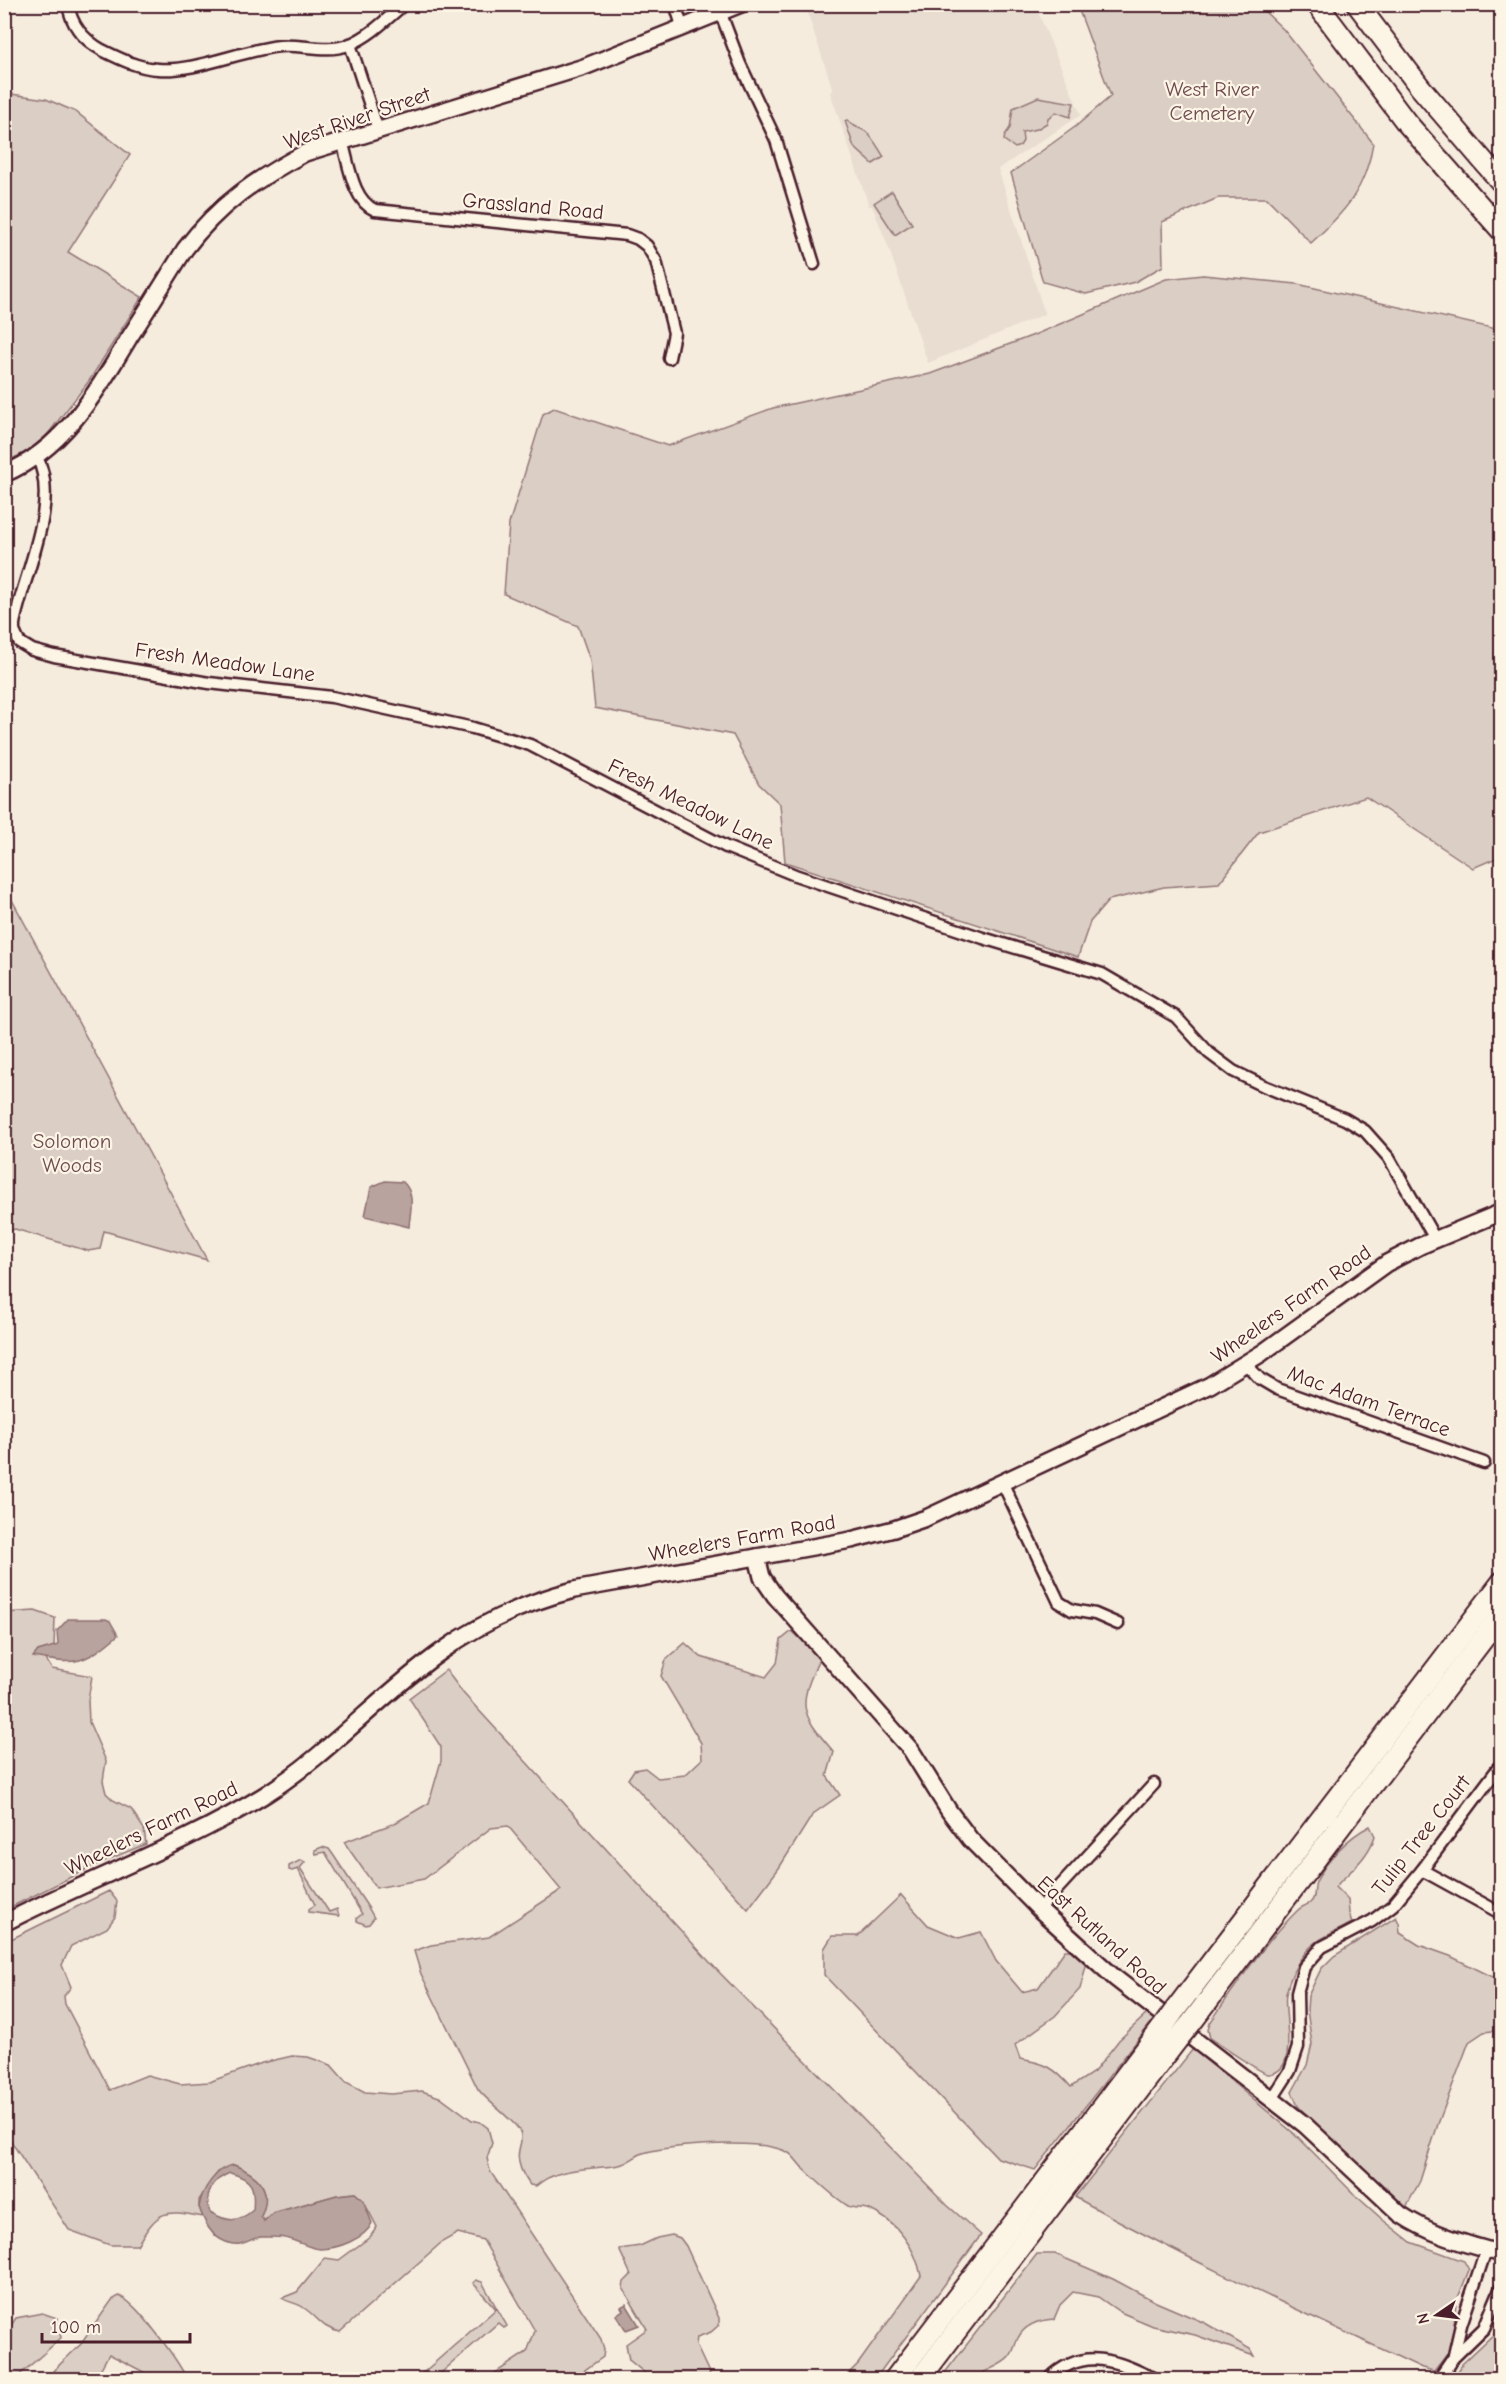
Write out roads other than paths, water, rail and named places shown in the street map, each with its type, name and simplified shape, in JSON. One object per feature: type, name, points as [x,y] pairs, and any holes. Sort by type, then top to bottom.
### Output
[{"type":"highway","points":[[1317,4],[1406,122],[1502,231]]},
{"type":"highway","points":[[1357,4],[1420,87],[1502,183]]},
{"type":"highway","points":[[894,2379],[1502,1582]]},
{"type":"highway","points":[[919,2379],[1502,1614]]},
{"type":"main road","name":"West River Street","points":[[4,474],[37,457],[72,423],[100,386],[184,249],[215,213],[263,176],[305,153],[548,79],[722,14],[741,4]]},
{"type":"main road","name":"Wheelers Farm Road","points":[[4,1923],[184,1839],[265,1794],[312,1760],[435,1656],[464,1636],[502,1616],[535,1602],[574,1590],[757,1557],[894,1529],[926,1518],[1193,1393],[1246,1364],[1370,1274],[1435,1239],[1502,1212]]},
{"type":"main road","name":"East Rutland Road","points":[[757,1557],[762,1577],[785,1609],[911,1750],[949,1811],[970,1839],[1085,1953],[1154,2010],[1272,2099],[1320,2139],[1400,2214],[1416,2225],[1439,2235],[1502,2254]]},
{"type":"street","points":[[68,4],[74,24],[91,44],[122,60],[151,68],[177,68],[279,46],[329,48],[350,44],[375,28],[404,4]]},
{"type":"street","points":[[675,4],[683,29]]},
{"type":"street","points":[[722,14],[740,64],[776,141],[814,264]]},
{"type":"street","points":[[350,44],[378,130]]},
{"type":"street","name":"Grassland Road","points":[[342,141],[358,193],[367,205],[375,210],[627,235],[643,242],[651,250],[656,261],[674,333],[669,358]]},
{"type":"street","name":"Fresh Meadow Lane","points":[[37,457],[45,480],[45,499],[14,624],[15,638],[24,646],[54,656],[209,683],[332,697],[501,736],[546,752],[726,847],[795,875],[1102,975],[1170,1013],[1209,1053],[1233,1071],[1345,1119],[1365,1131],[1389,1158],[1435,1239]]},
{"type":"street","name":"Mac Adam Terrace","points":[[1246,1364],[1260,1378],[1277,1389],[1484,1464]]},
{"type":"street","points":[[1002,1482],[1059,1602],[1072,1610],[1095,1614],[1118,1624]]},
{"type":"street","name":"Tulip Tree Court","points":[[1272,2099],[1290,2071],[1298,2047],[1297,1993],[1304,1966],[1322,1947],[1383,1914],[1422,1870],[1502,1763]]},
{"type":"street","points":[[1039,1909],[1154,1784]]},
{"type":"street","points":[[1422,1870],[1502,1914]]},
{"type":"street","points":[[1453,2358],[1461,2325],[1486,2250]]},
{"type":"street","points":[[1438,2379],[1453,2358],[1484,2328],[1502,2285]]},
{"type":"street","points":[[1048,2379],[1069,2364],[1102,2359],[1125,2365],[1156,2379]]},
{"type":"park label","name":"West River Cemetery","points":[[1212,101]]},
{"type":"park label","name":"Solomon Woods","points":[[72,1153]]}]
